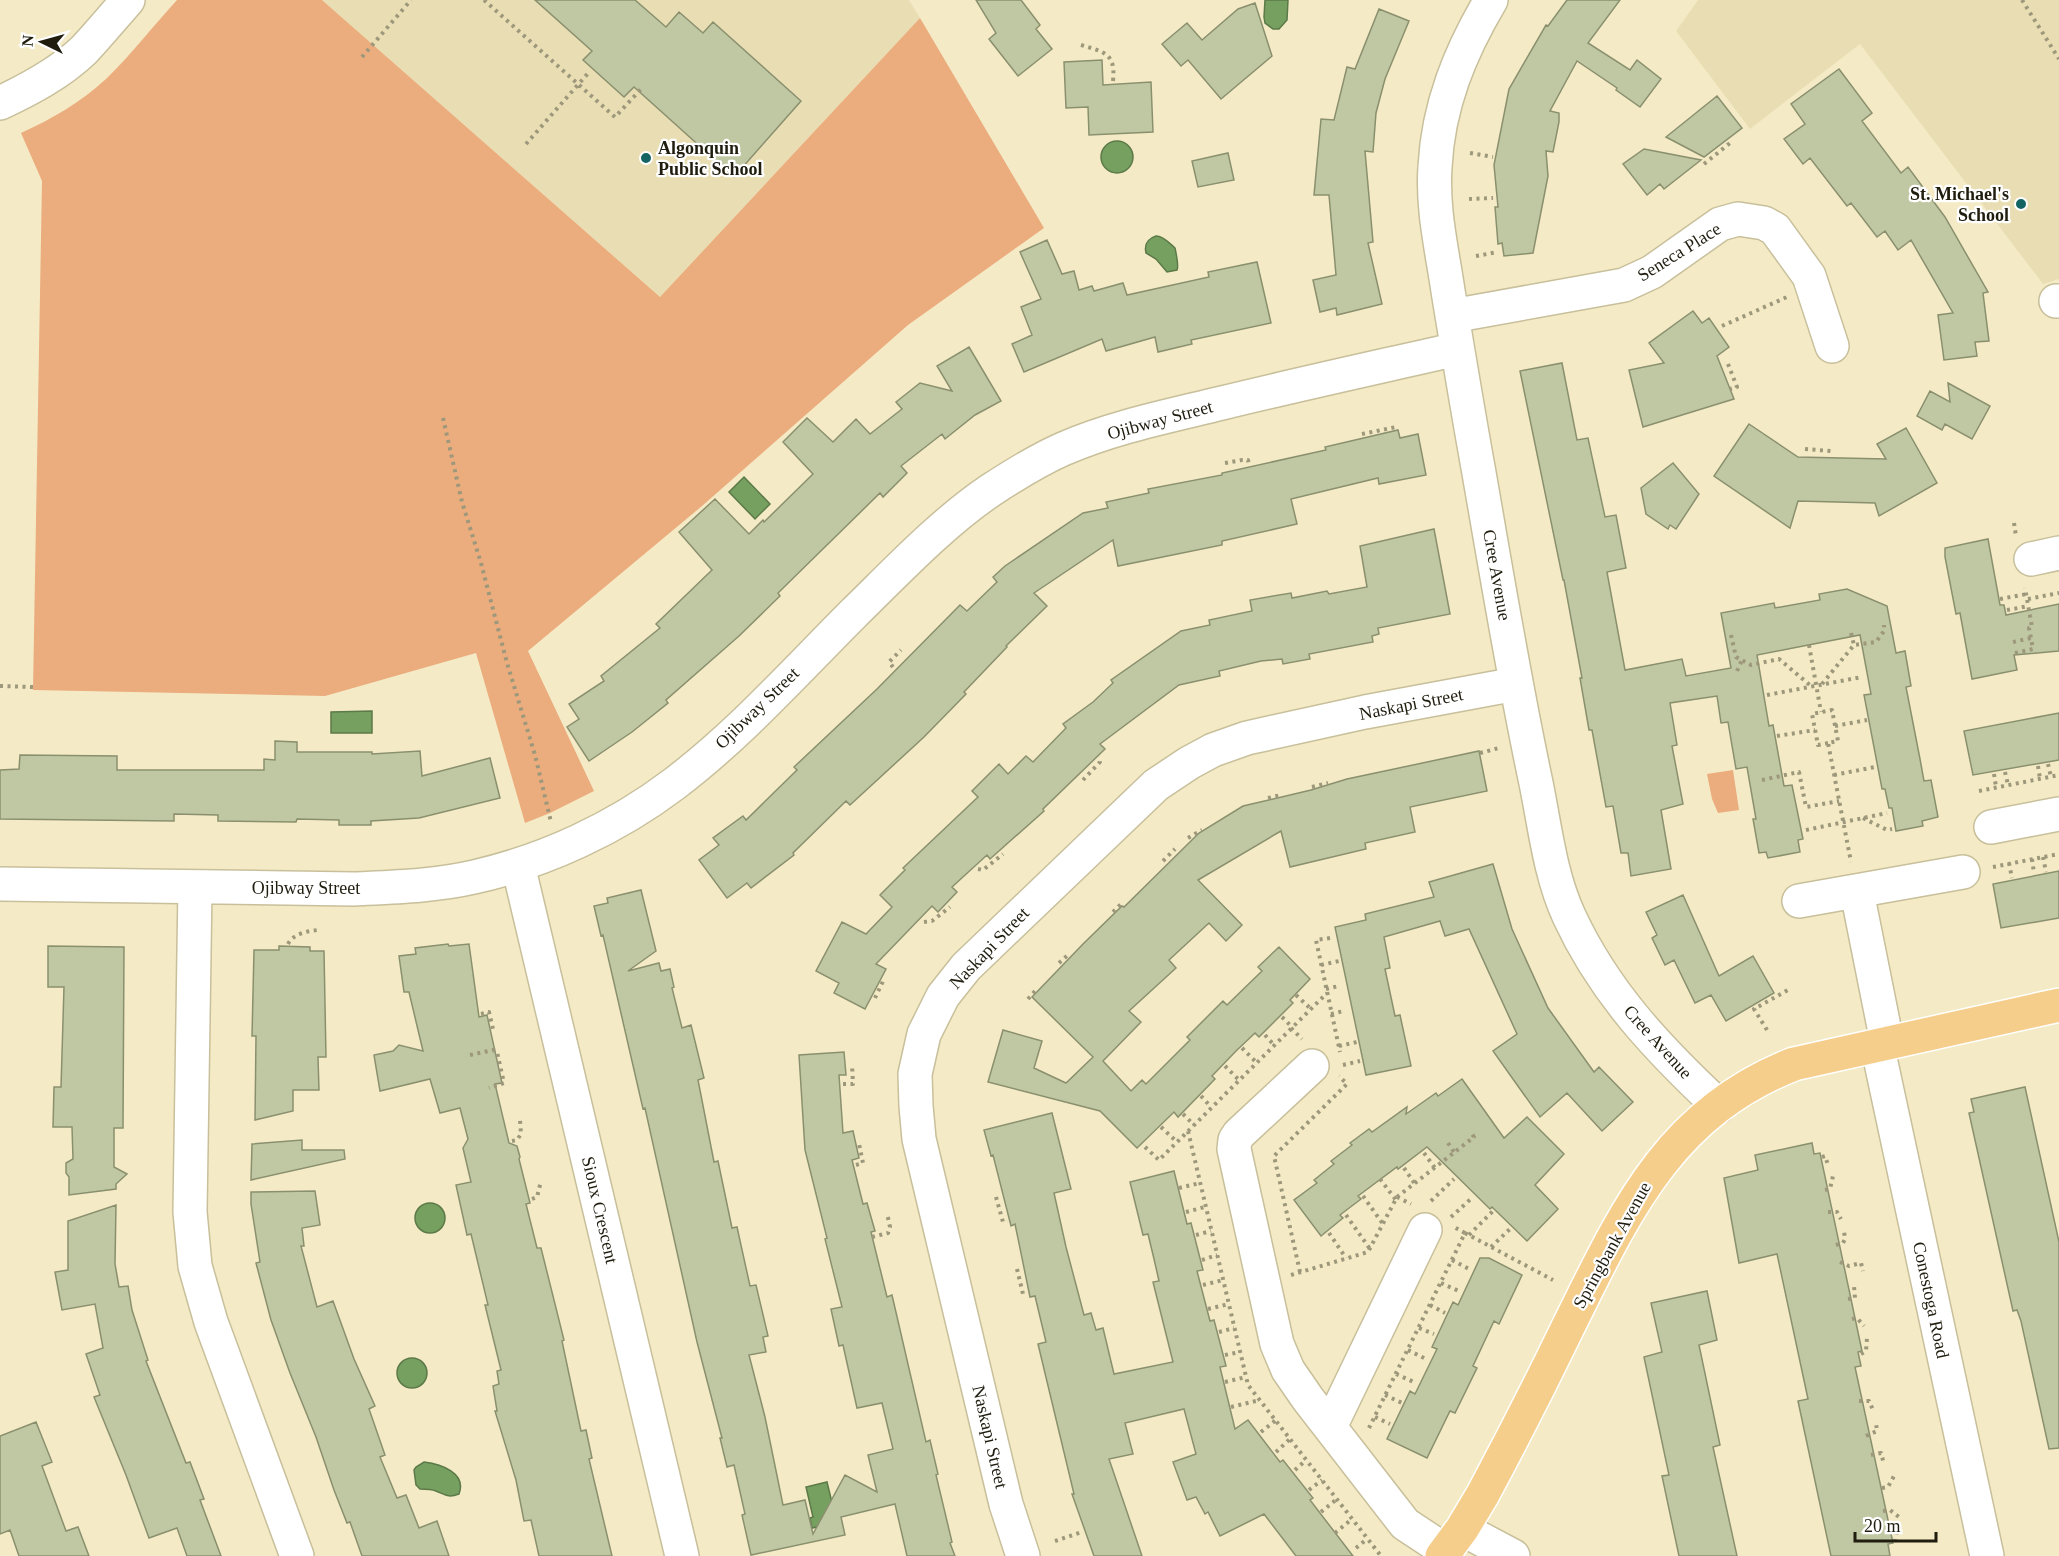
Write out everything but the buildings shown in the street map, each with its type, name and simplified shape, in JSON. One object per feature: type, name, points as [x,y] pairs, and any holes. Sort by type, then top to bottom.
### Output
[{"type":"main road","name":"Springbank Avenue","points":[[1450,1545],[1484,1494],[1625,1214],[1670,1150],[1719,1106],[1759,1079],[1794,1064],[2059,1005]]},
{"type":"street","points":[[0,103],[40,82],[68,63],[84,50],[128,0]]},
{"type":"street","name":"Cree Avenue","points":[[1491,0],[1464,49],[1451,81],[1437,141],[1434,191],[1457,349],[1516,684],[1556,877],[1568,914],[1585,950],[1638,1024],[1719,1106]]},
{"type":"street","name":"Seneca Place","points":[[1452,316],[1624,285],[1652,272],[1720,224],[1738,219],[1764,223],[1776,229],[1809,276],[1832,346]]},
{"type":"street","name":"Ojibway Street","points":[[0,884],[354,889],[409,887],[476,876],[518,865],[608,827],[674,784],[725,742],[879,589],[956,517],[990,491],[1044,459],[1098,436],[1177,414],[1457,349]]},
{"type":"street","name":"Naskapi Street","points":[[1023,1556],[1006,1504],[919,1139],[915,1074],[924,1034],[943,996],[966,967],[1156,785],[1189,763],[1213,750],[1254,736],[1365,712],[1516,684]]},
{"type":"street","points":[[1991,827],[2059,814]]},
{"type":"street","name":"Sioux Crescent","points":[[518,865],[682,1556]]},
{"type":"street","points":[[1799,901],[1978,869]]},
{"type":"street","points":[[195,887],[190,1212],[195,1266],[216,1340],[297,1556]]},
{"type":"street","name":"Conestoga Road","points":[[1857,892],[1882,1043],[1986,1556]]},
{"type":"street","points":[[1323,1061],[1235,1140],[1234,1149],[1282,1358],[1308,1399],[1405,1524],[1450,1545],[1513,1556]]},
{"type":"street","points":[[1330,1426],[1433,1218]]},
{"type":"path","points":[[362,57],[411,0]]},
{"type":"path","points":[[484,0],[615,117],[643,87]]},
{"type":"path","points":[[2022,0],[2059,59]]},
{"type":"path","points":[[1081,45],[1106,53],[1111,58],[1114,71],[1113,81]]},
{"type":"path","points":[[526,144],[590,71]]},
{"type":"path","points":[[1704,164],[1730,143]]},
{"type":"path","points":[[1470,153],[1493,158]]},
{"type":"path","points":[[1469,199],[1493,198]]},
{"type":"path","points":[[1476,256],[1498,252]]},
{"type":"path","points":[[1722,326],[1812,285]]},
{"type":"path","points":[[1728,364],[1737,387],[1731,389]]},
{"type":"path","points":[[443,418],[462,502],[481,563],[507,663],[536,755],[557,849]]},
{"type":"path","points":[[1362,434],[1396,427]]},
{"type":"path","points":[[1805,449],[1831,451],[1832,454]]},
{"type":"path","points":[[1225,463],[1242,459],[1248,460],[1250,465]]},
{"type":"path","points":[[2014,523],[2033,559],[2027,596],[2033,650],[2015,653]]},
{"type":"path","points":[[2000,599],[2059,593]]},
{"type":"path","points":[[2007,609],[2029,606]]},
{"type":"path","points":[[1816,685],[1854,645],[1876,642],[1884,631],[1884,625]]},
{"type":"path","points":[[1851,633],[1854,645]]},
{"type":"path","points":[[1731,635],[1736,657],[1751,664],[1779,659],[1816,685]]},
{"type":"path","points":[[2013,642],[2031,638]]},
{"type":"path","points":[[1809,645],[1821,712]]},
{"type":"path","points":[[893,667],[889,662],[901,650]]},
{"type":"path","points":[[1737,671],[1742,660]]},
{"type":"path","points":[[1767,695],[1862,677]]},
{"type":"path","points":[[0,686],[33,687]]},
{"type":"path","points":[[1832,710],[1835,726],[1838,741],[1818,745],[1812,714],[1832,710]]},
{"type":"path","points":[[1835,726],[1867,720]]},
{"type":"path","points":[[1777,736],[1815,730]]},
{"type":"path","points":[[1828,743],[1857,892]]},
{"type":"path","points":[[1480,753],[1498,748]]},
{"type":"path","points":[[1083,780],[1100,762],[1100,758]]},
{"type":"path","points":[[2048,764],[2051,777]]},
{"type":"path","points":[[2038,766],[2040,779]]},
{"type":"path","points":[[1834,775],[1875,767]]},
{"type":"path","points":[[2005,771],[2008,785]]},
{"type":"path","points":[[1761,780],[1799,772],[1806,807],[1839,801]]},
{"type":"path","points":[[1994,774],[1996,787]]},
{"type":"path","points":[[1979,791],[2059,775]]},
{"type":"path","points":[[1312,787],[1328,783]]},
{"type":"path","points":[[1268,798],[1281,795]]},
{"type":"path","points":[[1806,831],[1887,813]]},
{"type":"path","points":[[1862,818],[1887,830],[1892,829]]},
{"type":"path","points":[[1188,838],[1202,830]]},
{"type":"path","points":[[1163,861],[1175,849]]},
{"type":"path","points":[[978,869],[983,870],[1003,854]]},
{"type":"path","points":[[1978,869],[2059,854]]},
{"type":"path","points":[[2043,857],[2046,872]]},
{"type":"path","points":[[2032,859],[2034,873]]},
{"type":"path","points":[[2009,863],[2012,878]]},
{"type":"path","points":[[1113,912],[1122,903]]},
{"type":"path","points":[[924,922],[932,921],[950,907]]},
{"type":"path","points":[[288,944],[290,940],[305,931],[318,930]]},
{"type":"path","points":[[1330,938],[1316,940],[1339,1046]]},
{"type":"path","points":[[1059,963],[1069,954]]},
{"type":"path","points":[[1321,965],[1339,961]]},
{"type":"path","points":[[875,998],[884,979]]},
{"type":"path","points":[[1145,1147],[1159,1160],[1311,1009],[1326,991],[1339,986]]},
{"type":"path","points":[[1028,999],[1036,990]]},
{"type":"path","points":[[1767,1030],[1754,1008],[1788,990]]},
{"type":"path","points":[[1296,995],[1311,1009]]},
{"type":"path","points":[[1331,1014],[1344,1011]]},
{"type":"path","points":[[481,1014],[489,1012],[493,1029]]},
{"type":"path","points":[[1282,1017],[1347,1084]]},
{"type":"path","points":[[1265,1035],[1274,1045]]},
{"type":"path","points":[[1323,1061],[1339,1046],[1357,1042]]},
{"type":"path","points":[[1242,1048],[1257,1063]]},
{"type":"path","points":[[470,1055],[493,1050],[497,1052],[504,1083],[489,1088]]},
{"type":"path","points":[[1323,1061],[1360,1061]]},
{"type":"path","points":[[1323,1061],[1347,1084]]},
{"type":"path","points":[[843,1084],[853,1084],[852,1064]]},
{"type":"path","points":[[1225,1066],[1239,1080]]},
{"type":"path","points":[[1300,1272],[1274,1156],[1347,1084]]},
{"type":"path","points":[[1201,1096],[1212,1107]]},
{"type":"path","points":[[1183,1114],[1194,1125]]},
{"type":"path","points":[[512,1141],[517,1140],[521,1134],[520,1120]]},
{"type":"path","points":[[1161,1127],[1176,1143]]},
{"type":"path","points":[[1380,1179],[1397,1198],[1474,1137],[1470,1131]]},
{"type":"path","points":[[1448,1143],[1455,1152]]},
{"type":"path","points":[[856,1165],[863,1164],[859,1144]]},
{"type":"path","points":[[1424,1153],[1435,1168]]},
{"type":"path","points":[[1822,1157],[1825,1156],[1828,1165]]},
{"type":"path","points":[[1404,1168],[1415,1184]]},
{"type":"path","points":[[1826,1190],[1832,1186],[1833,1176]]},
{"type":"path","points":[[1433,1218],[1454,1179]]},
{"type":"path","points":[[532,1199],[537,1197],[541,1181]]},
{"type":"path","points":[[1179,1188],[1200,1183]]},
{"type":"path","points":[[1363,1196],[1383,1224]]},
{"type":"path","points":[[996,1197],[1003,1222],[1007,1221]]},
{"type":"path","points":[[1433,1218],[1473,1197]]},
{"type":"path","points":[[1186,1212],[1206,1207]]},
{"type":"path","points":[[1493,1211],[1467,1234],[1553,1280]]},
{"type":"path","points":[[1828,1212],[1837,1212],[1841,1219]]},
{"type":"path","points":[[872,1237],[888,1233],[890,1227],[887,1213]]},
{"type":"path","points":[[1346,1215],[1370,1248]]},
{"type":"path","points":[[1491,1247],[1511,1228]]},
{"type":"path","points":[[1196,1235],[1211,1231]]},
{"type":"path","points":[[1836,1245],[1843,1243],[1844,1231]]},
{"type":"path","points":[[1329,1233],[1346,1258]]},
{"type":"path","points":[[1202,1260],[1217,1256]]},
{"type":"path","points":[[1452,1260],[1471,1270]]},
{"type":"path","points":[[1840,1262],[1849,1266],[1861,1263],[1863,1271]]},
{"type":"path","points":[[1017,1269],[1023,1294],[1027,1293]]},
{"type":"path","points":[[1203,1285],[1223,1280]]},
{"type":"path","points":[[1441,1283],[1461,1292]]},
{"type":"path","points":[[1848,1299],[1855,1298],[1854,1286]]},
{"type":"path","points":[[1208,1309],[1229,1304]]},
{"type":"path","points":[[1430,1305],[1445,1313]]},
{"type":"path","points":[[1852,1319],[1857,1318],[1864,1326]]},
{"type":"path","points":[[1219,1332],[1234,1328]]},
{"type":"path","points":[[1419,1328],[1434,1335]]},
{"type":"path","points":[[1861,1354],[1866,1351],[1867,1338]]},
{"type":"path","points":[[1408,1350],[1428,1360]]},
{"type":"path","points":[[1225,1355],[1240,1352]]},
{"type":"path","points":[[1396,1374],[1416,1383]]},
{"type":"path","points":[[1225,1382],[1246,1377]]},
{"type":"path","points":[[1385,1395],[1402,1403]]},
{"type":"path","points":[[1231,1407],[1260,1400]]},
{"type":"path","points":[[1859,1401],[1869,1401],[1873,1410]]},
{"type":"path","points":[[1374,1417],[1390,1424]]},
{"type":"path","points":[[1260,1432],[1276,1420]]},
{"type":"path","points":[[1866,1436],[1877,1431],[1876,1423]]},
{"type":"path","points":[[1276,1452],[1290,1439]]},
{"type":"path","points":[[1872,1455],[1881,1453],[1884,1464]]},
{"type":"path","points":[[1295,1470],[1306,1460]]},
{"type":"path","points":[[1882,1488],[1888,1487],[1894,1476]]},
{"type":"path","points":[[1309,1490],[1322,1480]]},
{"type":"path","points":[[1322,1512],[1337,1498]]},
{"type":"path","points":[[1882,1511],[1890,1510],[1899,1517]]},
{"type":"path","points":[[1335,1533],[1352,1519]]},
{"type":"path","points":[[1895,1542],[1897,1531]]},
{"type":"path","points":[[1055,1541],[1082,1532]]},
{"type":"path","points":[[1356,1548],[1367,1539]]},
{"type":"shaded area","points":[[177,0],[322,0],[660,297],[920,18],[1044,228],[908,325],[702,506],[528,651],[594,791],[525,823],[476,653],[325,696],[33,690],[42,181],[21,133],[66,109],[106,79]]},
{"type":"shaded area","name":"Algonquin Public School","points":[[322,0],[909,0],[920,18],[660,297]]},
{"type":"shaded area","points":[[1265,0],[1288,0],[1287,20],[1279,29],[1273,29],[1265,23]]},
{"type":"shaded area","name":"St. Michael's School","points":[[1698,0],[2059,0],[2059,279],[2043,284],[1860,44],[1750,129],[1676,31]]},
{"type":"shaded area","points":[[1117,141],[1128,146],[1133,157],[1128,168],[1117,173],[1106,168],[1101,157],[1106,146]]},
{"type":"shaded area","points":[[1156,236],[1175,248],[1177,270],[1167,272],[1156,259],[1146,253],[1147,242]]},
{"type":"shaded area","points":[[744,477],[770,504],[755,519],[729,492]]},
{"type":"shaded area","points":[[372,711],[372,733],[331,733],[331,712]]},
{"type":"shaded area","points":[[1733,770],[1739,810],[1718,813],[1712,799],[1707,774]]},
{"type":"shaded area","points":[[430,1203],[441,1207],[445,1218],[441,1229],[430,1233],[419,1229],[415,1218],[419,1207]]},
{"type":"shaded area","points":[[412,1358],[423,1362],[427,1373],[423,1384],[412,1388],[401,1384],[397,1373],[401,1362]]},
{"type":"shaded area","points":[[424,1462],[445,1467],[456,1475],[459,1480],[459,1494],[450,1496],[420,1489],[416,1485],[414,1470]]},
{"type":"shaded area","points":[[827,1482],[837,1523],[812,1528],[810,1518],[813,1517],[806,1487]]},
{"type":"place","name":"Algonquin Public School","points":[[646,158]]},
{"type":"place","name":"St. Michael's School","points":[[2021,204]]}]
